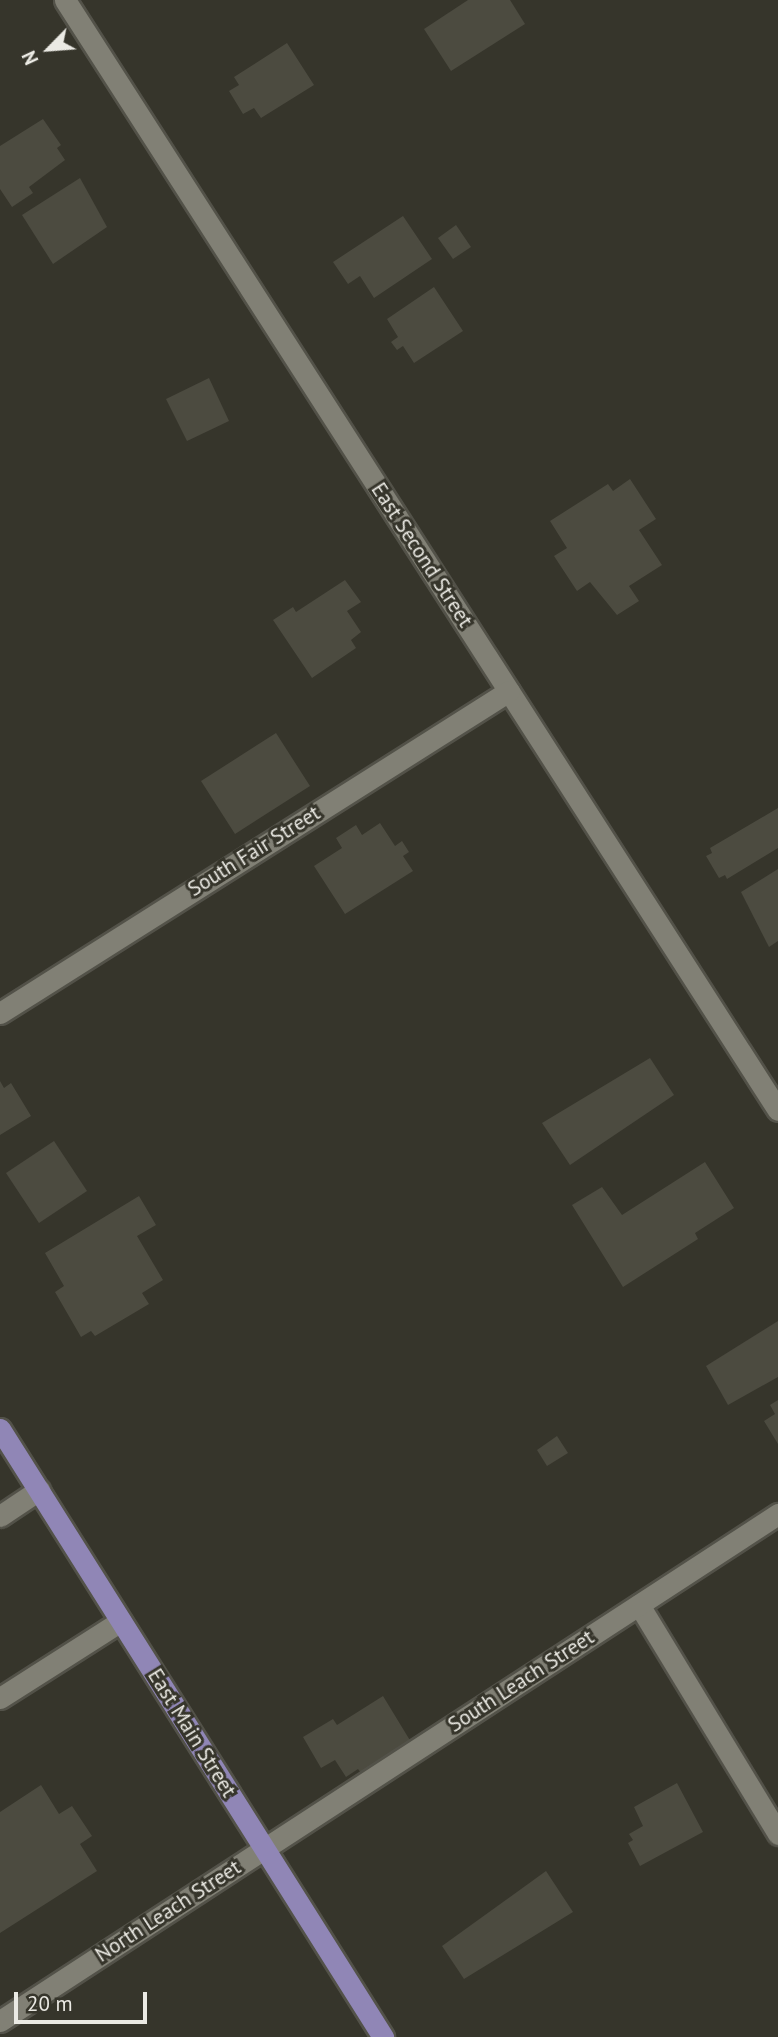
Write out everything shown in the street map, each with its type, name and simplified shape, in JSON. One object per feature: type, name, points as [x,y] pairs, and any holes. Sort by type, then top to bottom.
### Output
[{"type":"main road","name":"East Main Street","points":[[0,1429],[383,2037]]},
{"type":"street","name":"East Second Street","points":[[65,0],[778,1110]]},
{"type":"street","name":"South Fair Street","points":[[0,1013],[509,691]]},
{"type":"street","points":[[0,1516],[39,1490]]},
{"type":"street","name":"South Leach Street","points":[[265,1848],[778,1514]]},
{"type":"street","points":[[639,1605],[778,1834]]},
{"type":"street","points":[[0,1698],[121,1621]]},
{"type":"street","name":"North Leach Street","points":[[0,2021],[265,1848]]},
{"type":"building","points":[[468,0],[510,0],[525,24],[451,71],[424,29]]},
{"type":"building","points":[[287,43],[314,85],[261,118],[254,108],[243,114],[229,91],[239,85],[234,77]]},
{"type":"building","points":[[43,119],[61,145],[57,148],[65,160],[29,187],[33,193],[12,207],[0,189],[0,146]]},
{"type":"building","points":[[80,178],[107,227],[53,264],[22,215]]},
{"type":"building","points":[[403,216],[432,259],[374,298],[360,276],[348,284],[333,262]]},
{"type":"building","points":[[456,225],[471,247],[453,259],[438,238]]},
{"type":"building","points":[[434,287],[463,331],[414,363],[403,346],[397,350],[391,342],[398,337],[387,319]]},
{"type":"building","points":[[209,378],[229,421],[187,441],[166,399]]},
{"type":"building","points":[[630,479],[656,519],[639,530],[662,565],[629,586],[639,601],[617,615],[590,582],[577,591],[554,556],[567,548],[550,521],[608,484],[613,491]]},
{"type":"building","points":[[345,580],[361,602],[347,611],[361,632],[351,640],[356,648],[312,678],[273,620],[293,607],[296,612]]},
{"type":"building","points":[[276,733],[310,786],[235,834],[201,781]]},
{"type":"building","points":[[778,808],[778,848],[727,879],[725,875],[719,878],[706,856],[712,853],[710,848]]},
{"type":"building","points":[[380,823],[395,846],[402,841],[409,852],[403,856],[413,871],[345,914],[314,866],[342,848],[336,838],[356,825],[362,835]]},
{"type":"building","points":[[778,869],[778,941],[769,947],[741,892]]},
{"type":"building","points":[[650,1058],[674,1095],[570,1165],[542,1123]]},
{"type":"building","points":[[0,1081],[4,1088],[11,1083],[31,1116],[0,1135]]},
{"type":"building","points":[[54,1141],[87,1191],[39,1223],[6,1173]]},
{"type":"building","points":[[705,1162],[734,1208],[695,1233],[698,1239],[623,1287],[572,1205],[602,1187],[622,1215]]},
{"type":"building","points":[[139,1196],[156,1225],[137,1236],[163,1280],[142,1293],[149,1304],[95,1336],[91,1331],[81,1337],[55,1292],[64,1286],[45,1253]]},
{"type":"building","points":[[778,1321],[778,1377],[728,1405],[706,1366]]},
{"type":"building","points":[[778,1400],[778,1444],[764,1421],[775,1414],[770,1405]]},
{"type":"building","points":[[557,1436],[568,1453],[547,1466],[537,1450]]},
{"type":"building","points":[[383,1696],[411,1742],[361,1773],[358,1769],[346,1777],[335,1760],[321,1768],[303,1737],[333,1719],[337,1725]]},
{"type":"building","points":[[677,1783],[703,1832],[640,1866],[628,1843],[633,1840],[629,1834],[643,1826],[634,1807]]},
{"type":"building","points":[[41,1785],[59,1814],[72,1806],[92,1836],[80,1844],[97,1871],[0,1933],[0,1812]]},
{"type":"building","points":[[546,1871],[573,1912],[464,1979],[442,1946]]}]
